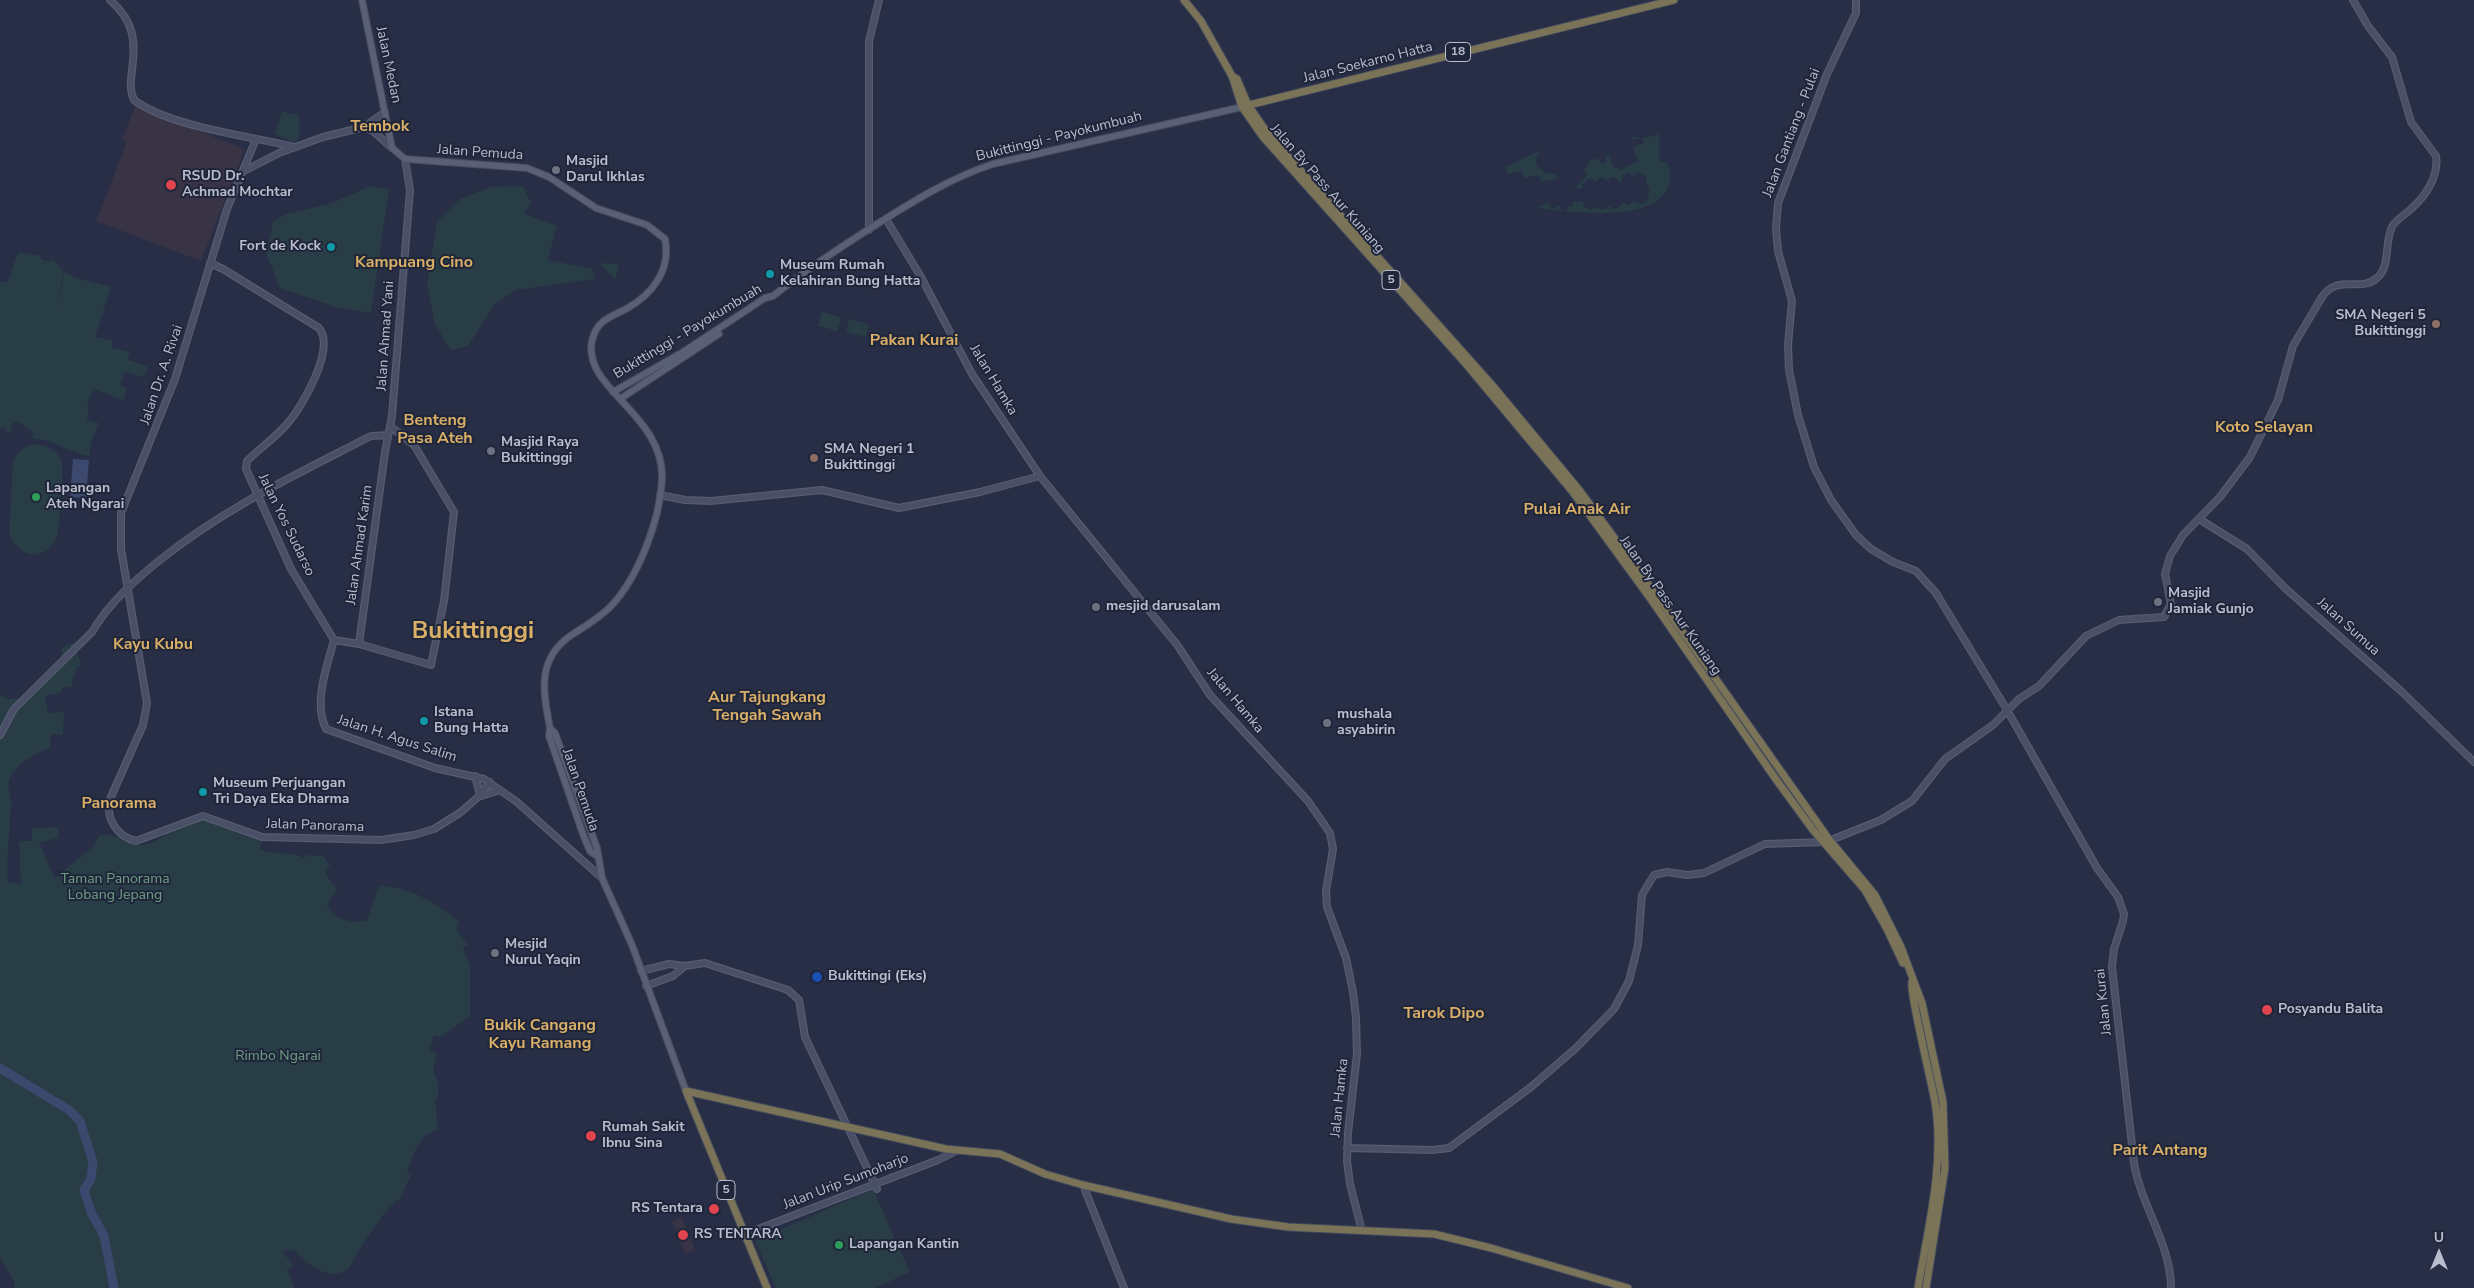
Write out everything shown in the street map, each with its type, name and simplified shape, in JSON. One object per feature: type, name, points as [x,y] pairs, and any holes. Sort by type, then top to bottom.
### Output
[{"type":"highway","name":"5","points":[[1184,0],[1201,21],[1232,76],[1237,79],[1245,106]]},
{"type":"highway","name":"Jalan Soekarno Hatta","points":[[1245,106],[1674,0]]},
{"type":"highway","name":"Jalan By Pass Aur Kuniang","points":[[1245,106],[1326,202],[1580,491],[1766,759],[1867,889],[1913,982],[1921,1004],[1938,1091],[1943,1144],[1926,1288]]},
{"type":"highway","name":"Jalan By Pass Aur Kuniang","points":[[1913,982],[1911,993],[1921,1027],[1935,1103],[1939,1139],[1936,1184],[1918,1288]]},
{"type":"highway","name":"Jalan By Pass Aur Kuniang","points":[[1913,982],[1922,990],[1935,1036],[1949,1121],[1948,1179],[1926,1288]]},
{"type":"highway","name":"5","points":[[686,1091],[767,1288]]},
{"type":"highway","points":[[686,1091],[956,1151],[1000,1154],[1045,1174],[1083,1185],[1239,1220],[1288,1227],[1434,1234],[1628,1288]]},
{"type":"main road","name":"Jalan Medan","points":[[362,0],[392,148]]},
{"type":"main road","name":"Bukittinggi - Payokumbuah","points":[[614,392],[683,352],[765,298],[773,296],[802,274],[886,219],[950,182],[993,164],[1245,106]]},
{"type":"main road","points":[[392,148],[405,159]]},
{"type":"main road","name":"Jalan Pemuda","points":[[405,159],[527,168],[549,177],[596,208],[647,225],[665,239],[666,248],[663,273],[658,282],[633,304],[601,321],[592,339],[591,349],[595,368],[644,425],[658,448],[662,469],[660,495],[649,539],[621,594],[603,614],[564,640],[551,655],[544,671],[550,728],[548,736],[584,837],[590,851],[597,856],[602,878],[641,971],[686,1091]]},
{"type":"main road","points":[[620,399],[773,296]]},
{"type":"street","points":[[110,0],[121,11],[132,32],[135,51],[130,85],[134,100],[154,111],[192,123],[295,148]]},
{"type":"street","points":[[869,230],[869,41],[879,0]]},
{"type":"street","name":"Jalan Gantiang - Pulai","points":[[1856,0],[1856,13],[1827,74],[1778,202],[1776,228],[1778,251],[1793,311],[1788,345],[1792,394],[1814,467],[1831,500],[1856,535],[1872,549],[1922,576],[1950,614],[2007,710]]},
{"type":"street","points":[[1347,1148],[1433,1150],[1449,1148],[1531,1087],[1576,1048],[1610,1014],[1630,981],[1638,945],[1642,895],[1654,875],[1667,872],[1687,875],[1704,873],[1765,844],[1828,841],[1873,824],[1902,808],[1917,795],[1945,759],[1992,725],[2007,710],[2039,686],[2078,641],[2119,620],[2164,617],[2171,604],[2165,574],[2166,566],[2180,540],[2238,475],[2250,457],[2278,400],[2293,346],[2326,291],[2335,285],[2372,282],[2377,279],[2384,266],[2393,225],[2413,208],[2434,176],[2436,156],[2411,122],[2392,57],[2368,26],[2353,0]]},
{"type":"street","points":[[244,171],[265,158],[323,137],[364,127],[386,112]]},
{"type":"street","points":[[364,127],[374,131],[392,148]]},
{"type":"street","name":"Jalan Dr. A. Rivai","points":[[127,588],[121,549],[121,513],[175,379],[232,194],[244,171],[256,138]]},
{"type":"street","name":"Jalan Ahmad Yani","points":[[390,426],[410,190],[405,159]]},
{"type":"street","name":"Jalan Hamka","points":[[886,219],[921,277],[972,374],[1040,476],[1178,646],[1210,695],[1308,801],[1330,833],[1332,849],[1326,891],[1327,907],[1350,976],[1357,1037],[1347,1148],[1348,1174],[1362,1231]]},
{"type":"street","name":"Jalan Yos Sudarso","points":[[210,264],[223,268],[320,328],[324,333],[323,353],[316,377],[301,403],[287,424],[247,461],[248,476],[291,569],[334,640]]},
{"type":"street","points":[[334,640],[358,644],[431,665],[444,601],[454,512],[414,445],[390,426]]},
{"type":"street","name":"Jalan Ahmad Karim","points":[[358,644],[390,426]]},
{"type":"street","points":[[0,735],[14,709],[92,632],[102,616],[127,588],[195,532],[256,494],[371,436],[388,435]]},
{"type":"street","points":[[660,495],[686,500],[711,501],[822,490],[899,508],[980,492],[1040,476]]},
{"type":"street","name":"Jalan Sumua","points":[[2199,518],[2247,550],[2285,588],[2401,691],[2474,762]]},
{"type":"street","name":"Jalan Panorama","points":[[127,588],[147,703],[144,725],[108,808],[114,825],[126,838],[136,841],[144,840],[203,816],[262,838],[381,840],[414,835],[434,829],[452,819],[479,796],[490,782]]},
{"type":"street","name":"Jalan H. Agus Salim","points":[[334,640],[321,697],[322,722],[326,729],[435,768],[475,776],[490,782],[523,807],[602,878]]},
{"type":"street","name":"Jalan Kurai","points":[[2007,710],[2094,862],[2118,898],[2124,914],[2121,931],[2114,948],[2112,967],[2134,1163],[2139,1183],[2170,1264],[2172,1288]]},
{"type":"street","points":[[475,776],[479,796],[500,790]]},
{"type":"street","points":[[646,986],[673,976],[686,966],[696,963],[714,964],[788,990],[795,995],[798,1000],[805,1037],[876,1186]]},
{"type":"street","points":[[641,971],[669,964],[686,966]]},
{"type":"street","name":"Jalan Urip Sumoharjo","points":[[745,1234],[876,1186],[956,1151]]},
{"type":"street","points":[[1083,1185],[1124,1288]]},
{"type":"shaded area","name":"RSUD Dr. Achmad Mochtar","points":[[135,106],[245,149],[201,261],[96,221],[127,142],[122,140]]},
{"type":"shaded area","name":"RS TENTARA","points":[[682,1217],[695,1250],[685,1254],[672,1221]]},
{"type":"green space","points":[[282,112],[299,115],[299,136],[296,143],[275,134]]},
{"type":"green space","points":[[1659,134],[1659,161],[1666,162],[1671,174],[1668,187],[1660,199],[1629,211],[1609,213],[1569,212],[1536,208],[1549,202],[1548,205],[1552,209],[1560,205],[1560,208],[1564,211],[1568,210],[1568,207],[1572,207],[1573,202],[1583,202],[1584,207],[1591,210],[1595,207],[1603,210],[1610,206],[1614,209],[1622,205],[1622,202],[1629,205],[1633,201],[1641,204],[1647,201],[1650,188],[1646,177],[1639,172],[1634,174],[1634,177],[1628,173],[1623,175],[1621,182],[1618,182],[1617,178],[1613,177],[1609,179],[1609,182],[1601,177],[1594,183],[1594,180],[1590,178],[1582,184],[1582,189],[1575,188],[1587,175],[1584,171],[1589,161],[1599,158],[1601,164],[1607,162],[1605,156],[1609,155],[1614,167],[1620,170],[1626,168],[1625,166],[1638,162],[1633,147],[1644,143],[1642,138],[1632,140],[1632,137],[1643,138]]},
{"type":"green space","points":[[1544,149],[1537,155],[1536,164],[1545,173],[1556,174],[1557,179],[1541,182],[1539,175],[1524,178],[1522,171],[1507,174],[1505,167]]},
{"type":"green space","points":[[371,186],[389,189],[371,313],[336,307],[280,288],[266,253],[273,222],[286,214],[329,204]]},
{"type":"green space","points":[[523,186],[531,203],[523,213],[557,226],[548,260],[592,269],[595,279],[516,290],[495,304],[468,346],[451,350],[435,325],[427,285],[437,222],[460,199],[490,187]]},
{"type":"green space","points":[[18,252],[41,256],[41,259],[51,262],[52,258],[63,270],[58,309],[64,271],[74,277],[111,287],[95,337],[112,340],[112,348],[130,352],[128,360],[148,366],[144,377],[125,372],[120,385],[127,389],[123,400],[94,389],[87,404],[89,405],[87,420],[99,423],[91,442],[89,456],[47,441],[30,438],[34,433],[17,421],[10,425],[13,430],[8,433],[3,427],[0,429],[0,282],[8,282]]},
{"type":"green space","points":[[602,263],[617,264],[619,267],[615,279],[601,266]]},
{"type":"green space","points":[[822,312],[841,317],[837,331],[818,326]]},
{"type":"green space","points":[[849,319],[869,324],[866,337],[846,332]]},
{"type":"green space","name":"Lapangan Ateh Ngarai","points":[[32,444],[52,449],[59,456],[62,465],[58,534],[47,550],[34,555],[20,549],[9,533],[13,460],[20,450]]},
{"type":"green space","name":"Rimbo Ngarai","points":[[76,642],[80,645],[77,654],[82,666],[78,666],[73,676],[72,686],[62,688],[62,692],[45,696],[48,713],[64,711],[63,735],[51,734],[50,749],[32,756],[15,771],[9,781],[11,801],[8,882],[21,884],[19,841],[32,841],[32,828],[58,827],[58,838],[39,843],[55,878],[94,846],[99,836],[111,835],[136,845],[148,844],[182,822],[198,817],[224,823],[263,838],[260,849],[265,851],[293,854],[304,858],[306,855],[323,856],[330,865],[325,870],[327,876],[337,889],[327,906],[340,918],[350,921],[367,920],[379,886],[412,892],[432,902],[459,922],[456,928],[468,945],[463,947],[470,965],[470,1016],[441,1037],[434,1036],[429,1050],[437,1053],[433,1072],[438,1082],[438,1098],[435,1099],[438,1130],[427,1135],[418,1146],[407,1172],[411,1175],[399,1201],[397,1200],[382,1216],[348,1270],[331,1274],[318,1270],[293,1250],[282,1251],[294,1266],[287,1270],[295,1288],[15,1288],[14,1281],[0,1258],[0,694],[7,699],[23,698],[44,678],[50,666],[55,669],[60,664],[62,647]]},
{"type":"green space","points":[[873,1189],[910,1272],[875,1288],[776,1288],[755,1241]]},
{"type":"water","points":[[73,459],[89,460],[86,498],[70,497]]},
{"type":"waterway","points":[[0,1068],[69,1110],[80,1121],[93,1162],[91,1179],[84,1190],[91,1212],[104,1236],[114,1288]]},
{"type":"place","name":"Masjid Darul Ikhlas","points":[[556,170]]},
{"type":"place","name":"RSUD Dr. Achmad Mochtar","points":[[171,185]]},
{"type":"place","name":"Fort de Kock","points":[[331,247]]},
{"type":"place","name":"Museum Rumah Kelahiran Bung Hatta","points":[[770,274]]},
{"type":"place","name":"SMA Negeri 5 Bukittinggi","points":[[2436,324]]},
{"type":"place","name":"Masjid Raya Bukittinggi","points":[[491,451]]},
{"type":"place","name":"SMA Negeri 1 Bukittinggi","points":[[814,458]]},
{"type":"place","name":"Lapangan Ateh Ngarai","points":[[36,497]]},
{"type":"place","name":"Masjid Jamiak Gunjo","points":[[2158,602]]},
{"type":"place","name":"mesjid darusalam","points":[[1096,607]]},
{"type":"place","name":"Istana Bung Hatta","points":[[424,721]]},
{"type":"place","name":"mushala asyabirin","points":[[1327,723]]},
{"type":"place","name":"Museum Perjuangan Tri Daya Eka Dharma","points":[[203,792]]},
{"type":"place","name":"Mesjid Nurul Yaqin","points":[[495,953]]},
{"type":"place","name":"Bukittingi (Eks)","points":[[817,977]]},
{"type":"place","name":"Posyandu Balita","points":[[2267,1010]]},
{"type":"place","name":"Rumah Sakit Ibnu Sina","points":[[591,1136]]},
{"type":"place","name":"RS Tentara","points":[[714,1209]]},
{"type":"place","name":"RS TENTARA","points":[[683,1235]]},
{"type":"place","name":"Lapangan Kantin","points":[[839,1245]]},
{"type":"district","name":"Tembok","points":[[380,127]]},
{"type":"district","name":"Kampuang Cino","points":[[414,263]]},
{"type":"district","name":"Pakan Kurai","points":[[914,341]]},
{"type":"district","name":"Koto Selayan","points":[[2264,428]]},
{"type":"district","name":"Benteng Pasa Ateh","points":[[435,430]]},
{"type":"district","name":"Pulai Anak Air","points":[[1577,510]]},
{"type":"district","name":"Bukittinggi","points":[[473,632]]},
{"type":"district","name":"Kayu Kubu","points":[[153,645]]},
{"type":"district","name":"Aur Tajungkang Tengah Sawah","points":[[767,707]]},
{"type":"district","name":"Panorama","points":[[119,804]]},
{"type":"district","name":"Tarok Dipo","points":[[1444,1014]]},
{"type":"district","name":"Bukik Cangang Kayu Ramang","points":[[540,1035]]},
{"type":"district","name":"Parit Antang","points":[[2160,1151]]},
{"type":"park label","name":"Taman Panorama Lobang Jepang","points":[[115,888]]}]
